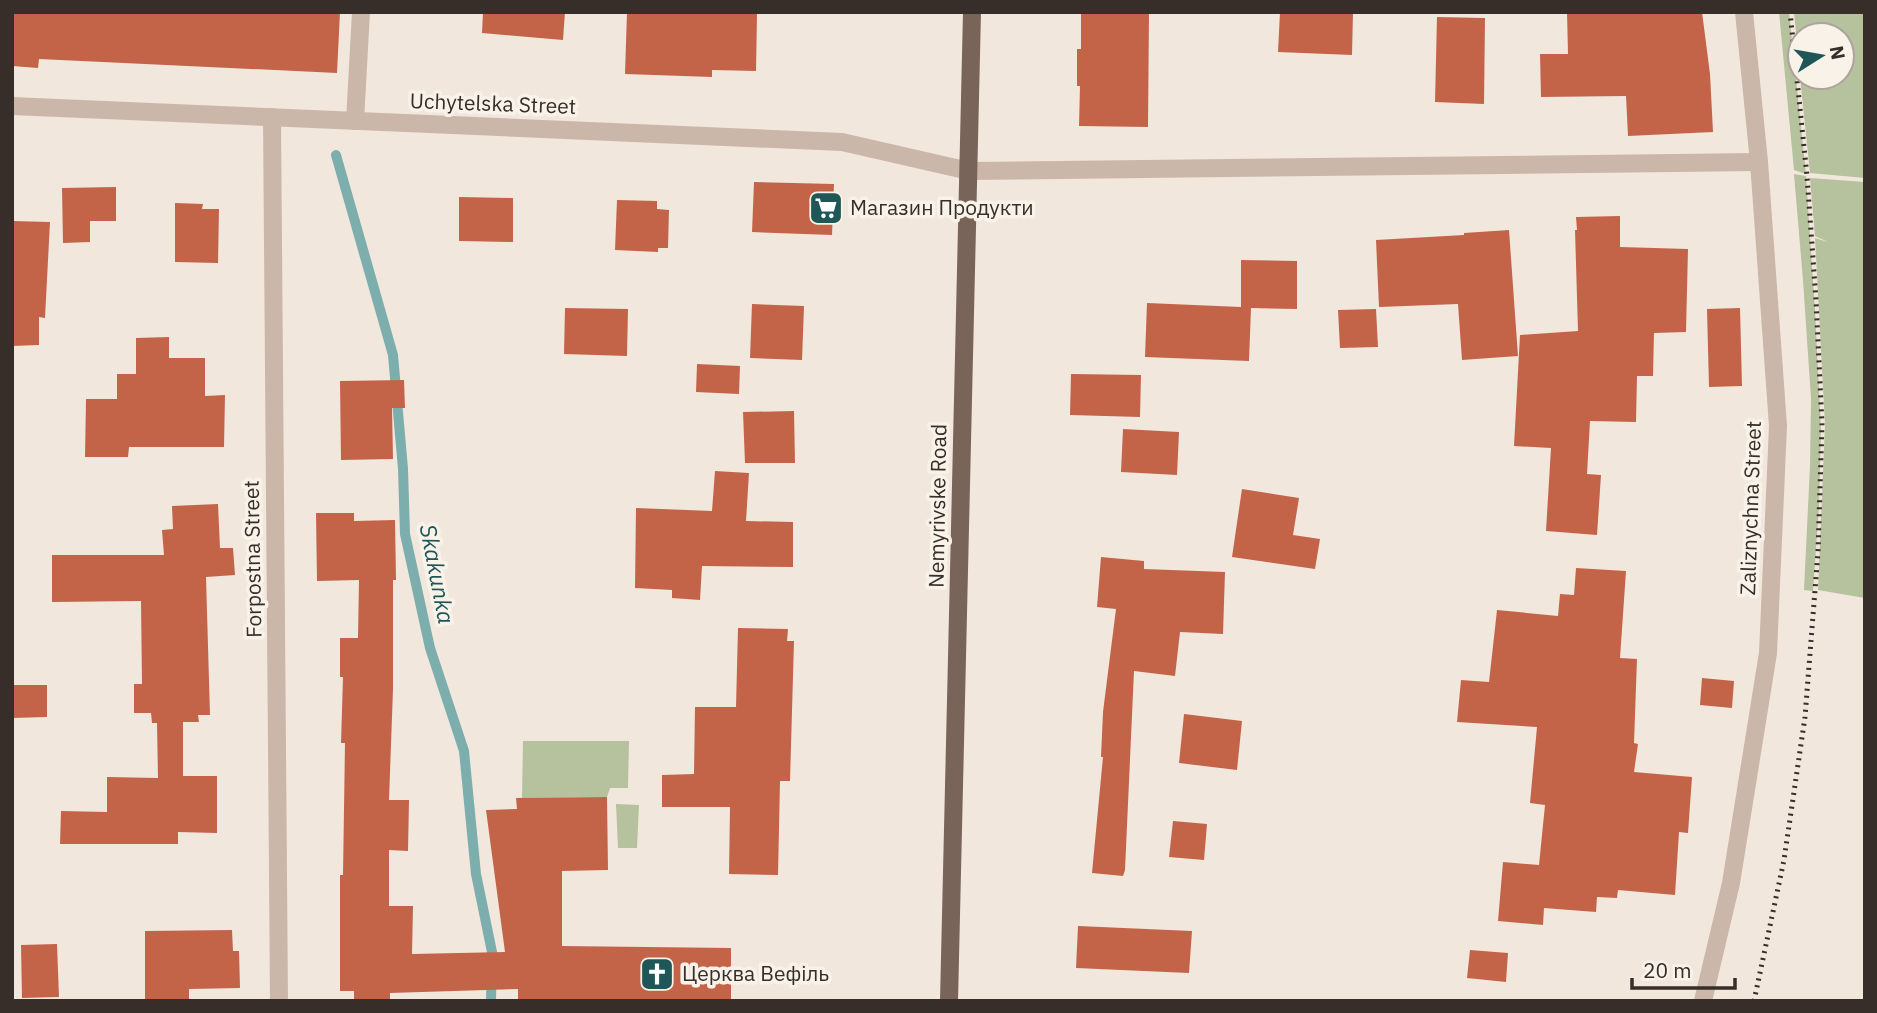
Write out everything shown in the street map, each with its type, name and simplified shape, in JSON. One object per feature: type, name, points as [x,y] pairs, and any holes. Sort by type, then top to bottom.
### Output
[{"type":"main road","name":"Nemyrivske Road","points":[[949,1001],[972,12]]},
{"type":"street","points":[[355,121],[361,12]]},
{"type":"street","name":"Zaliznychna Street","points":[[1703,1001],[1731,884],[1768,653],[1778,426],[1759,162],[1744,12]]},
{"type":"street","name":"Uchytelska Street","points":[[12,106],[842,142],[969,172],[1759,162]]},
{"type":"street","name":"Forpostna Street","points":[[272,117],[279,1001]]},
{"type":"green space","points":[[1779,12],[1789,12],[1790,21],[1786,21],[1786,86]]},
{"type":"green space","points":[[1794,12],[1865,12],[1865,178],[1810,173],[1801,91],[1856,91],[1856,21],[1795,21]]},
{"type":"green space","points":[[1786,91],[1797,91],[1806,174],[1794,170]]},
{"type":"green space","points":[[1794,174],[1806,176],[1821,429],[1813,591],[1804,590],[1811,399]]},
{"type":"green space","points":[[1810,178],[1865,182],[1865,598],[1818,590],[1825,425],[1815,238],[1828,242],[1815,236]]},
{"type":"green space","points":[[523,741],[629,741],[628,788],[610,788],[607,797],[522,798]]},
{"type":"green space","points":[[616,804],[639,805],[637,848],[618,848]]},
{"type":"building","points":[[12,12],[340,12],[337,73],[39,59],[38,68],[12,66]]},
{"type":"building","points":[[483,12],[565,12],[563,40],[482,33]]},
{"type":"building","points":[[627,12],[757,14],[756,71],[712,70],[712,77],[625,74]]},
{"type":"building","points":[[1081,12],[1149,12],[1148,127],[1079,126],[1077,49],[1081,49]]},
{"type":"building","points":[[1280,12],[1353,12],[1352,55],[1278,52]]},
{"type":"building","points":[[1567,12],[1702,12],[1710,74],[1713,132],[1628,136],[1626,96],[1541,97],[1540,54],[1568,54]]},
{"type":"building","points":[[1437,17],[1485,18],[1484,104],[1435,102]]},
{"type":"building","points":[[754,182],[834,184],[832,235],[752,232]]},
{"type":"building","points":[[116,187],[116,221],[90,221],[90,242],[63,243],[62,188]]},
{"type":"building","points":[[459,197],[513,198],[513,242],[459,241]]},
{"type":"building","points":[[617,200],[657,201],[657,209],[669,210],[668,248],[658,248],[658,252],[615,250]]},
{"type":"building","points":[[175,203],[203,204],[202,209],[219,209],[218,263],[175,262]]},
{"type":"building","points":[[1620,216],[1620,247],[1688,249],[1686,332],[1654,333],[1653,376],[1637,376],[1636,422],[1590,421],[1587,474],[1601,475],[1597,535],[1546,531],[1551,448],[1514,446],[1520,335],[1578,331],[1576,217]]},
{"type":"building","points":[[12,221],[50,222],[45,318],[39,317],[39,345],[12,346]]},
{"type":"building","points":[[1509,230],[1518,356],[1462,360],[1458,304],[1379,307],[1376,240]]},
{"type":"building","points":[[1241,260],[1297,261],[1297,309],[1251,308],[1249,361],[1145,357],[1147,303],[1241,307]]},
{"type":"building","points":[[752,304],[804,306],[802,360],[750,358]]},
{"type":"building","points":[[565,308],[628,309],[627,356],[564,354]]},
{"type":"building","points":[[1740,308],[1742,386],[1709,387],[1707,309]]},
{"type":"building","points":[[1376,309],[1378,347],[1340,348],[1338,310]]},
{"type":"building","points":[[169,337],[169,358],[205,358],[205,396],[225,395],[224,447],[129,447],[128,457],[85,457],[86,399],[117,399],[117,374],[136,374],[136,338]]},
{"type":"building","points":[[697,364],[740,366],[739,394],[696,392]]},
{"type":"building","points":[[1071,374],[1141,375],[1140,417],[1070,415]]},
{"type":"building","points":[[404,380],[405,408],[392,408],[393,459],[341,460],[340,381]]},
{"type":"building","points":[[794,411],[795,463],[745,463],[743,412]]},
{"type":"building","points":[[1123,429],[1179,432],[1177,475],[1121,472]]},
{"type":"building","points":[[715,471],[749,473],[746,521],[793,522],[793,567],[702,566],[700,600],[672,598],[672,590],[635,588],[636,508],[712,511]]},
{"type":"building","points":[[1242,489],[1299,498],[1293,535],[1320,539],[1315,569],[1232,557]]},
{"type":"building","points":[[218,504],[220,548],[233,548],[235,575],[206,577],[210,715],[198,715],[199,722],[183,722],[183,776],[217,776],[217,833],[178,832],[178,844],[60,844],[61,811],[107,812],[107,777],[158,778],[157,723],[152,723],[151,713],[134,713],[134,684],[142,684],[141,601],[52,602],[52,555],[164,555],[162,530],[173,529],[172,506]]},
{"type":"building","points":[[316,513],[354,513],[354,521],[395,520],[396,580],[393,580],[389,800],[409,800],[408,851],[389,850],[389,906],[413,906],[412,954],[505,952],[486,810],[517,809],[516,798],[607,797],[608,870],[562,871],[562,946],[731,948],[731,1001],[518,1001],[518,989],[390,993],[390,1001],[354,1001],[354,991],[340,991],[340,875],[343,875],[345,743],[341,743],[343,677],[340,677],[340,638],[358,638],[359,580],[317,581]]},
{"type":"building","points":[[1101,557],[1144,561],[1144,569],[1225,572],[1223,634],[1180,632],[1175,676],[1134,671],[1123,876],[1092,873],[1103,757],[1103,712],[1116,609],[1097,607]]},
{"type":"building","points":[[1576,568],[1626,571],[1620,658],[1637,659],[1634,743],[1638,744],[1634,772],[1692,777],[1688,833],[1679,832],[1675,895],[1618,890],[1617,898],[1597,897],[1596,912],[1544,908],[1543,925],[1498,921],[1503,862],[1539,865],[1545,805],[1530,803],[1537,727],[1457,722],[1461,680],[1489,682],[1497,610],[1558,616],[1560,594],[1574,595]]},
{"type":"building","points":[[738,628],[788,629],[787,641],[794,641],[790,781],[780,781],[778,875],[729,874],[730,807],[662,807],[662,775],[694,774],[695,707],[736,707]]},
{"type":"building","points":[[1702,678],[1734,681],[1732,708],[1700,705]]},
{"type":"building","points":[[12,685],[47,685],[47,717],[12,718]]},
{"type":"building","points":[[1184,714],[1242,721],[1237,770],[1179,763]]},
{"type":"building","points":[[1173,821],[1207,824],[1204,860],[1169,857]]},
{"type":"building","points":[[1078,926],[1192,931],[1189,973],[1076,968]]},
{"type":"building","points":[[232,930],[233,951],[239,951],[240,988],[189,989],[189,1001],[145,1001],[145,931]]},
{"type":"building","points":[[57,944],[59,997],[22,998],[21,945]]},
{"type":"building","points":[[1470,950],[1508,953],[1506,982],[1467,978]]},
{"type":"waterway","name":"Skakunka","points":[[336,155],[393,355],[403,469],[405,534],[430,648],[464,751],[476,874],[492,952],[491,1001]]},
{"type":"railway","points":[[1754,1001],[1784,860],[1805,717],[1818,552],[1822,424],[1816,300],[1807,176],[1790,12]]},
{"type":"place","name":"Магазин Продукти","points":[[826,208]]},
{"type":"place","name":"Церква Вефіль","points":[[657,974]]}]
